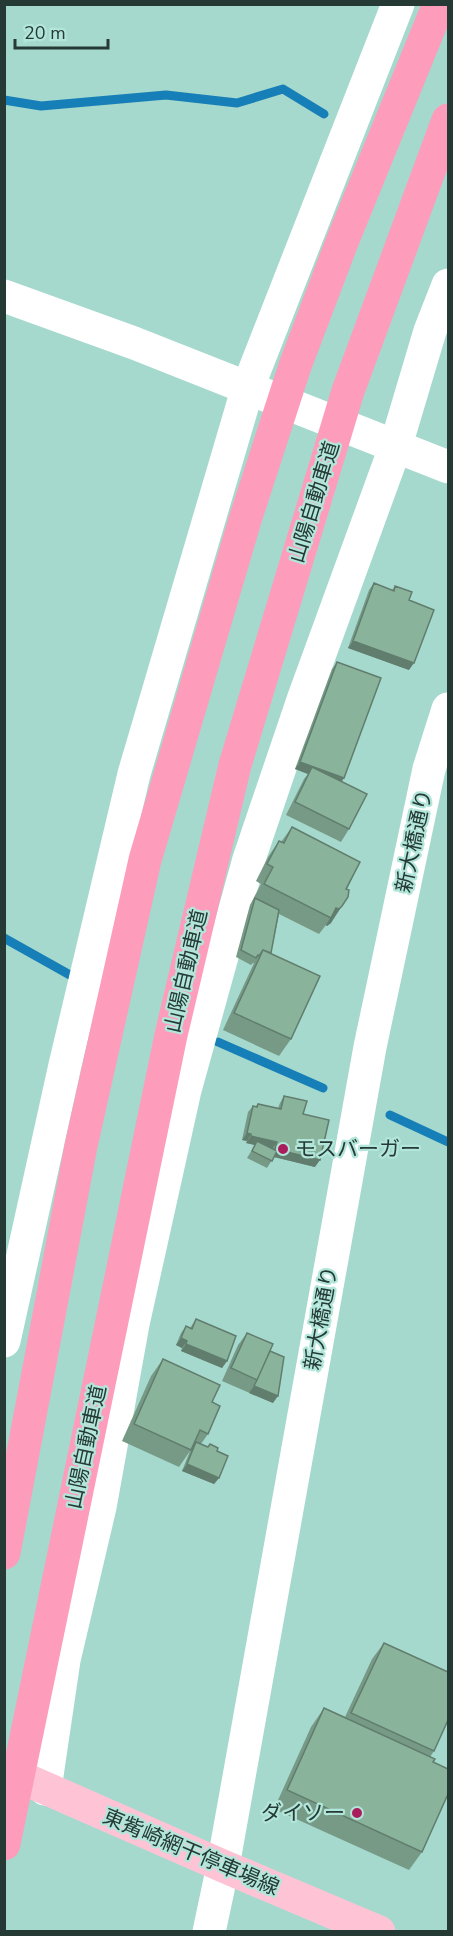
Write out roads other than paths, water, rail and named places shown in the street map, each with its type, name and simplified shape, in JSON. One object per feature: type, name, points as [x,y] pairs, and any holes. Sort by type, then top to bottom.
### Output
[{"type":"highway","points":[[4,1553],[81,1146],[145,860],[244,520],[295,366],[334,237],[416,4]]},
{"type":"highway","points":[[295,366],[346,231],[439,4]]},
{"type":"highway","name":"山陽自動車道","points":[[4,1844],[169,1047],[235,765],[348,391],[448,120]]},
{"type":"main road","name":"東觜崎網干停車場線","points":[[4,1770],[379,1932]]},
{"type":"street","points":[[4,1341],[65,1065],[134,774],[248,387],[398,4]]},
{"type":"street","points":[[410,4],[448,26]]},
{"type":"street","points":[[45,1789],[64,1660],[100,1507],[133,1324],[185,1090],[249,859],[303,700],[396,445],[430,331],[448,285]]},
{"type":"street","points":[[4,296],[134,343],[448,467]]},
{"type":"street","name":"新大橋通り","points":[[209,1932],[370,1047],[429,769],[448,708]]},
{"type":"waterway","points":[[4,100],[41,106],[166,95],[237,103],[283,89],[324,114]]},
{"type":"waterway","points":[[4,938],[70,975]]},
{"type":"waterway","points":[[218,1042],[323,1088]]},
{"type":"waterway","points":[[390,1115],[448,1142]]},
{"type":"place","name":"モスバーガー","points":[[283,1149]]},
{"type":"place","name":"ダイソー","points":[[357,1813]]}]
